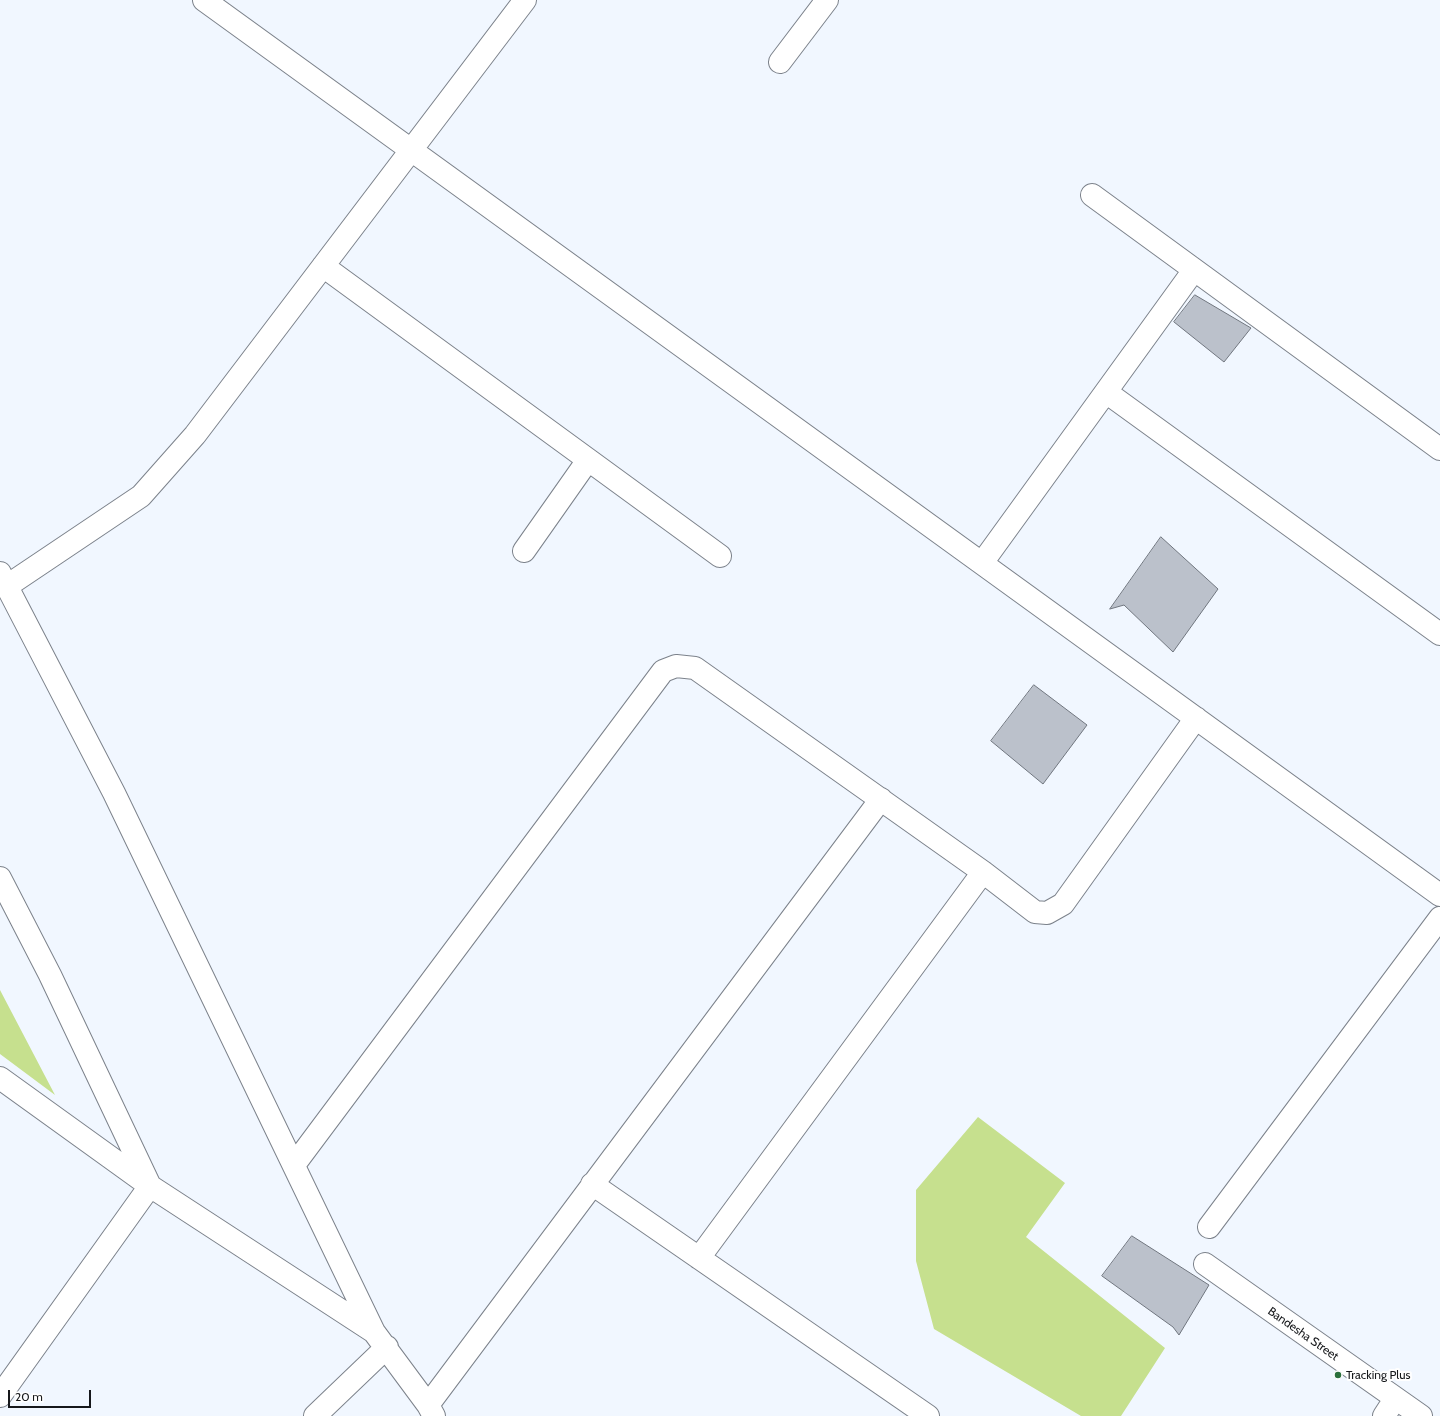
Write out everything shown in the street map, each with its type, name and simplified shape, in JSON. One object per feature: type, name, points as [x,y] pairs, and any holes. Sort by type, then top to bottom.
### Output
[{"type":"street","points":[[204,0],[1440,895]]},
{"type":"street","points":[[525,0],[195,435],[141,496],[3,580],[114,793],[294,1165],[381,1340],[431,1410],[592,1184],[881,799]]},
{"type":"street","points":[[780,62],[827,0]]},
{"type":"street","points":[[1092,195],[1440,449]]},
{"type":"street","points":[[322,266],[720,556]]},
{"type":"street","points":[[982,563],[1194,270]]},
{"type":"street","points":[[1106,392],[1440,634]]},
{"type":"street","points":[[524,551],[588,460]]},
{"type":"street","points":[[294,1165],[663,671],[676,666],[695,668],[983,872],[1035,912],[1047,914],[1063,904],[1196,718]]},
{"type":"street","points":[[698,1258],[983,872]]},
{"type":"street","points":[[0,878],[50,975],[150,1186]]},
{"type":"street","points":[[1209,1227],[1440,918]]},
{"type":"street","points":[[0,1078],[150,1186],[381,1340]]},
{"type":"street","points":[[592,1184],[928,1416]]},
{"type":"street","points":[[0,1396],[150,1186]]},
{"type":"street","name":"Bandesha Street","points":[[1205,1264],[1390,1407],[1421,1416]]},
{"type":"street","points":[[315,1416],[381,1340]]},
{"type":"green space","points":[[0,990],[55,1095],[0,1054]]},
{"type":"green space","points":[[978,1117],[1065,1183],[1026,1237],[1165,1348],[1121,1416],[1081,1416],[934,1329],[916,1261],[916,1190]]},
{"type":"building","points":[[1195,295],[1251,328],[1224,362],[1174,322]]},
{"type":"building","points":[[1161,537],[1218,589],[1173,652],[1124,605],[1110,609]]},
{"type":"building","points":[[1034,685],[1087,725],[1043,784],[991,741]]},
{"type":"building","points":[[1132,1236],[1209,1285],[1179,1335],[1173,1327],[1102,1276]]},
{"type":"place","name":"Tracking Plus","points":[[1338,1375]]}]
